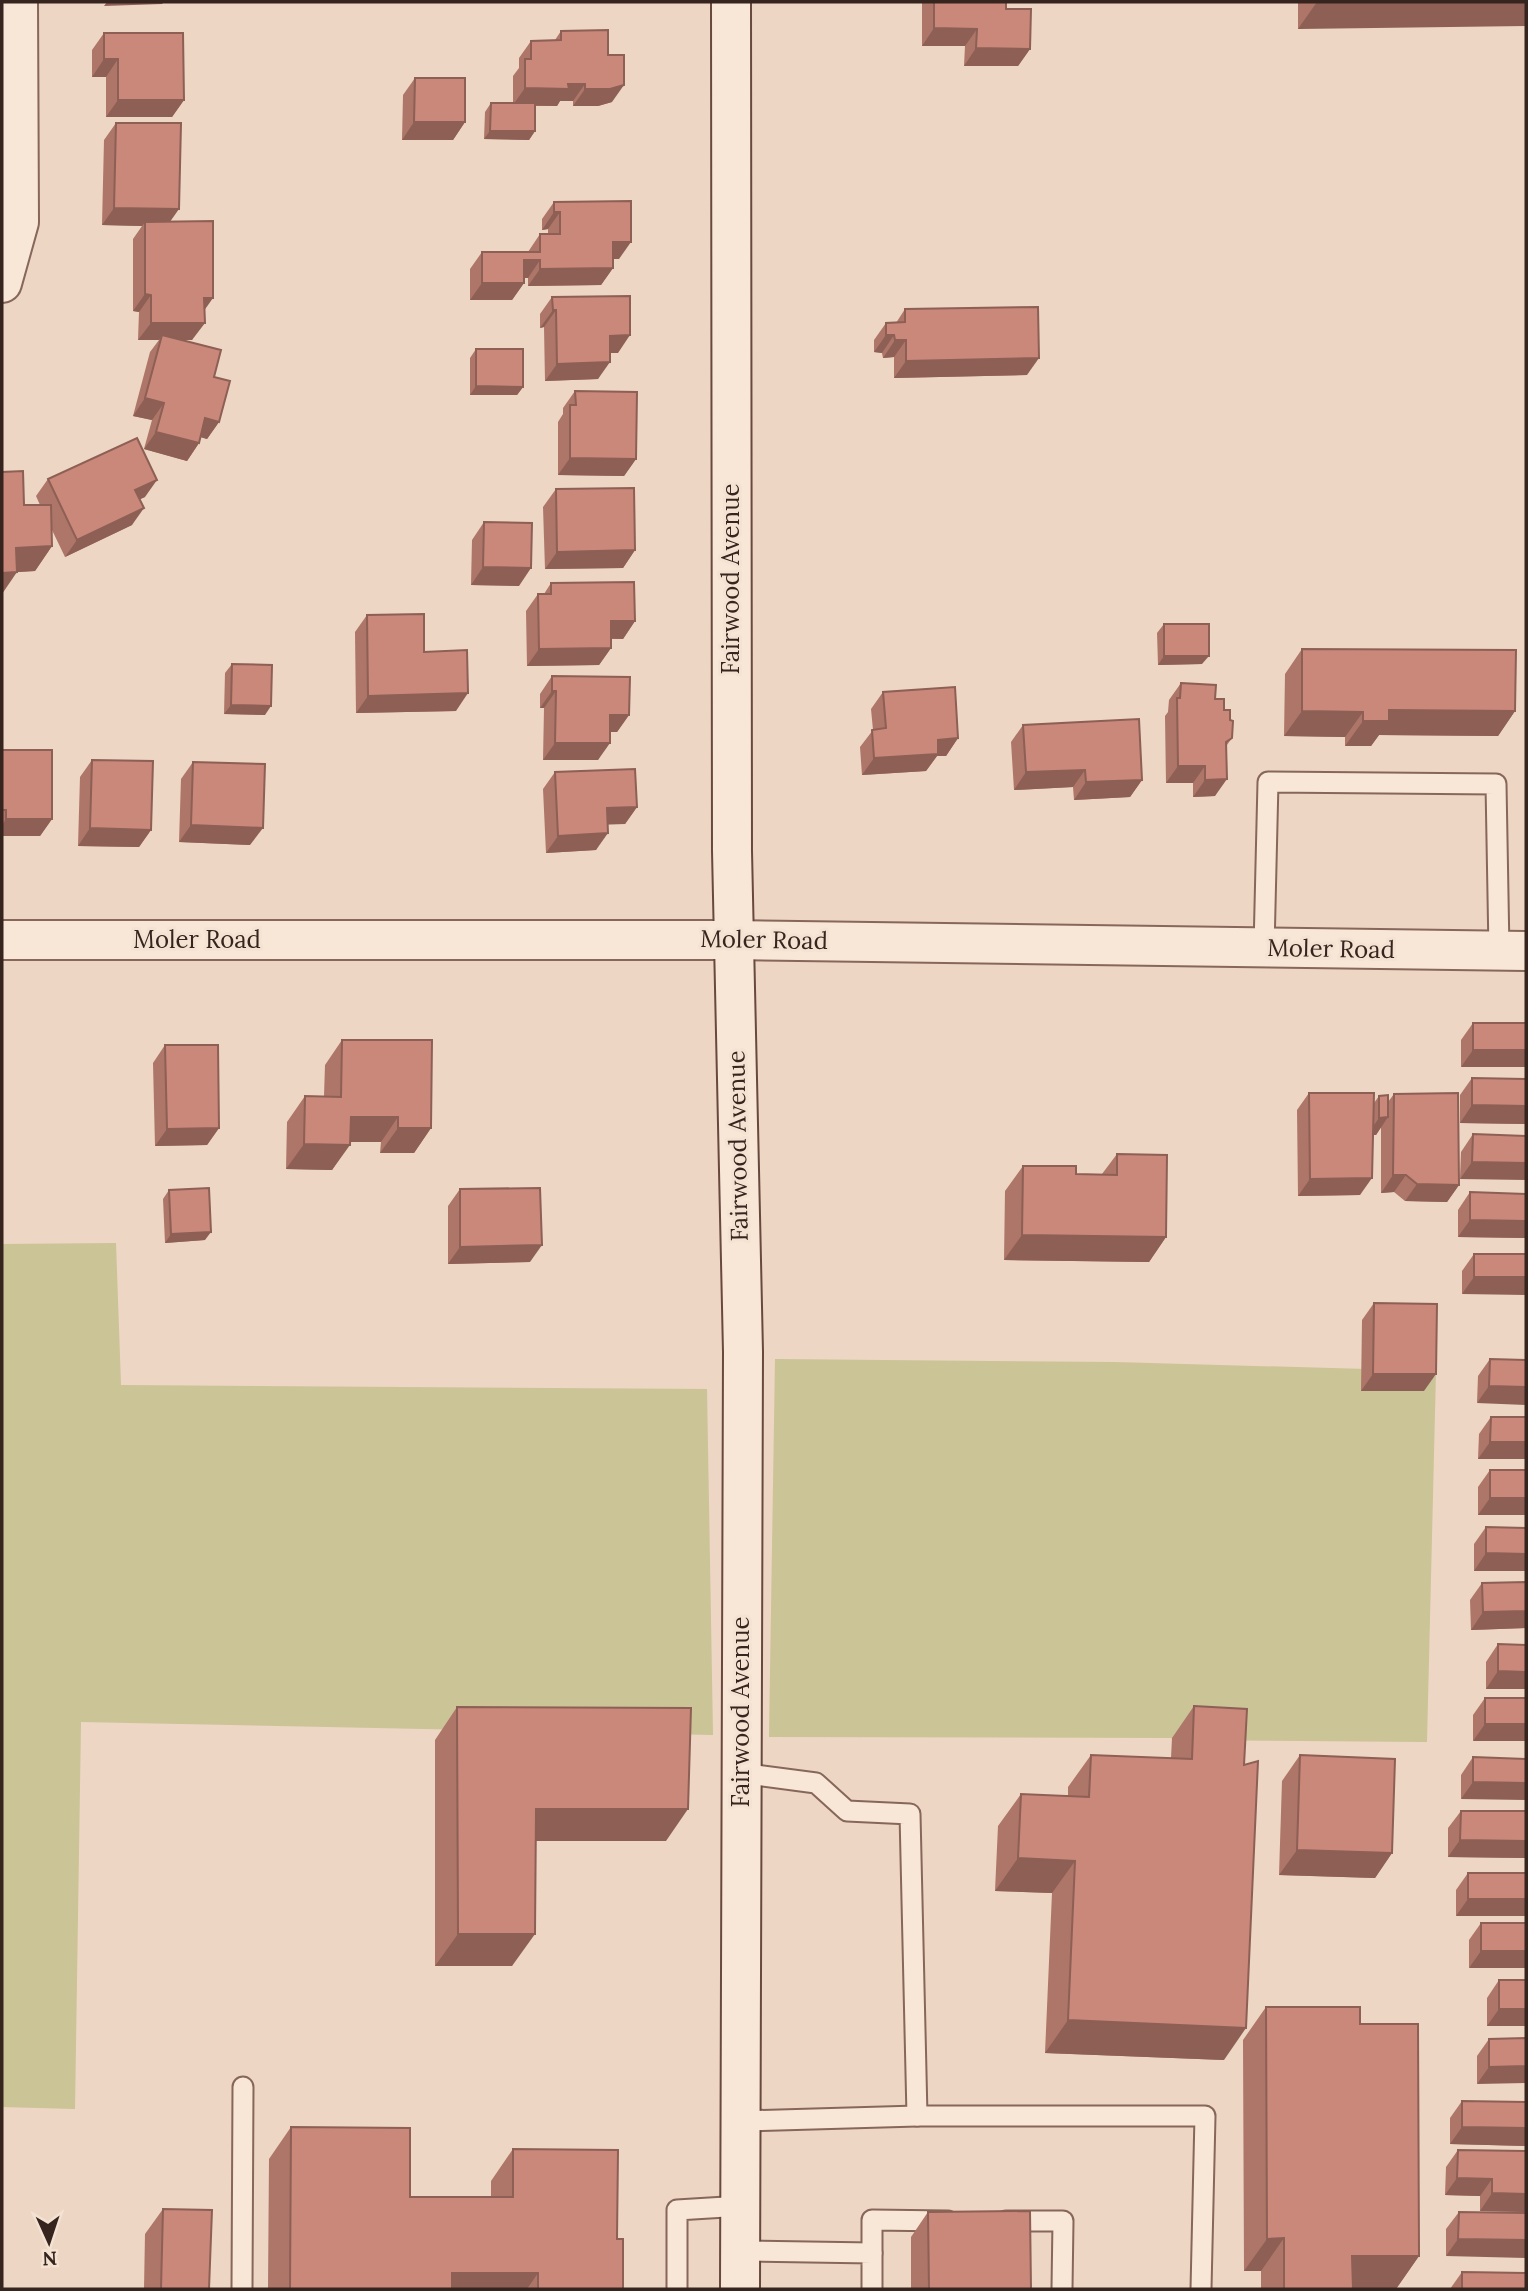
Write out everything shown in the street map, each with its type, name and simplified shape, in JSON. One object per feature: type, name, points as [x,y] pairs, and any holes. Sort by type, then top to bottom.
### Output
[{"type":"street","points":[[2,283],[19,222],[18,2]]},
{"type":"street","name":"Fairwood Avenue","points":[[731,2],[733,940],[743,1352],[740,2289]]},
{"type":"street","name":"Moler Road","points":[[2,940],[733,940],[1513,951]]},
{"type":"lane","points":[[1264,948],[1268,782],[1496,784],[1513,951]]},
{"type":"lane","points":[[741,1773],[816,1783],[846,1811],[910,1814],[917,2116]]},
{"type":"lane","points":[[242,2289],[243,2087]]},
{"type":"lane","points":[[742,2122],[917,2116],[1205,2116],[1201,2289]]},
{"type":"lane","points":[[677,2289],[677,2210],[741,2206]]},
{"type":"lane","points":[[872,2289],[872,2220],[1063,2221],[1062,2289]]},
{"type":"lane","points":[[741,2251],[872,2253]]},
{"type":"shaded area","points":[[116,1243],[121,1385],[707,1389],[713,1735],[81,1722],[75,2109],[2,2107],[2,1244]]},
{"type":"shaded area","points":[[775,1359],[1114,1362],[1436,1371],[1427,1742],[769,1737]]},
{"type":"building","points":[[934,2],[1006,2],[1006,9],[1031,9],[1030,49],[976,48],[977,29],[934,28]]},
{"type":"building","points":[[608,30],[608,55],[624,55],[624,85],[610,89],[585,89],[585,84],[568,84],[569,89],[525,88],[525,59],[531,59],[531,41],[561,40],[561,31]]},
{"type":"building","points":[[104,33],[183,33],[184,100],[118,100],[118,59],[104,59]]},
{"type":"building","points":[[415,78],[465,78],[465,122],[414,122]]},
{"type":"building","points":[[491,103],[535,103],[535,131],[490,131]]},
{"type":"building","points":[[116,123],[181,123],[179,209],[114,208]]},
{"type":"building","points":[[631,201],[631,242],[613,242],[613,268],[540,269],[540,260],[524,260],[524,283],[482,283],[482,252],[540,252],[540,234],[560,234],[560,212],[554,212],[554,202]]},
{"type":"building","points":[[213,221],[213,298],[204,298],[205,323],[151,323],[151,295],[145,294],[145,222]]},
{"type":"building","points":[[630,296],[630,335],[610,336],[610,362],[557,364],[556,310],[553,310],[552,297]]},
{"type":"building","points":[[1038,307],[1039,358],[906,361],[906,340],[895,340],[894,335],[886,335],[886,323],[905,322],[905,309]]},
{"type":"building","points":[[162,335],[221,350],[214,377],[230,381],[219,422],[205,418],[199,443],[156,432],[164,403],[145,398]]},
{"type":"building","points":[[476,349],[523,349],[523,387],[476,386]]},
{"type":"building","points":[[575,391],[637,392],[636,459],[570,458],[570,405],[576,405]]},
{"type":"building","points":[[137,438],[157,480],[135,490],[144,508],[77,540],[48,479]]},
{"type":"building","points":[[23,471],[24,505],[51,505],[52,546],[16,548],[17,572],[2,573],[2,472]]},
{"type":"building","points":[[634,488],[635,550],[557,552],[556,489]]},
{"type":"building","points":[[484,522],[532,523],[531,568],[483,567]]},
{"type":"building","points":[[634,582],[635,621],[611,621],[611,648],[539,649],[538,594],[551,594],[551,583]]},
{"type":"building","points":[[424,614],[424,652],[467,650],[468,693],[368,696],[367,615]]},
{"type":"building","points":[[1164,624],[1209,624],[1209,656],[1164,656]]},
{"type":"building","points":[[1302,649],[1516,650],[1515,711],[1389,710],[1389,721],[1363,721],[1363,712],[1302,711]]},
{"type":"building","points":[[232,664],[272,665],[271,706],[231,705]]},
{"type":"building","points":[[552,676],[630,677],[629,715],[610,715],[610,743],[555,743],[556,691],[552,691]]},
{"type":"building","points":[[1181,683],[1216,685],[1215,699],[1224,699],[1224,710],[1230,710],[1230,720],[1233,721],[1232,738],[1226,742],[1227,779],[1205,780],[1205,766],[1178,766],[1177,698],[1180,698]]},
{"type":"building","points":[[955,687],[958,738],[938,740],[938,754],[874,758],[872,730],[886,728],[883,692]]},
{"type":"building","points":[[1139,719],[1142,780],[1086,782],[1085,770],[1026,772],[1023,725]]},
{"type":"building","points":[[2,750],[52,750],[52,819],[6,819],[6,810],[2,810]]},
{"type":"building","points":[[92,760],[153,761],[151,830],[90,828]]},
{"type":"building","points":[[193,762],[265,764],[263,828],[191,825]]},
{"type":"building","points":[[635,769],[637,807],[607,808],[608,833],[558,836],[555,772]]},
{"type":"building","points":[[1473,1023],[1526,1023],[1526,1050],[1473,1050]]},
{"type":"building","points":[[342,1040],[432,1040],[431,1128],[398,1128],[398,1117],[351,1117],[350,1145],[304,1144],[305,1096],[341,1097]]},
{"type":"building","points":[[165,1045],[218,1045],[219,1128],[167,1129]]},
{"type":"building","points":[[1472,1078],[1526,1079],[1526,1106],[1472,1105]]},
{"type":"building","points":[[1309,1093],[1374,1093],[1372,1178],[1310,1179]]},
{"type":"building","points":[[1458,1093],[1459,1185],[1417,1184],[1406,1175],[1393,1175],[1394,1094]]},
{"type":"building","points":[[1388,1095],[1388,1117],[1379,1118],[1379,1096]]},
{"type":"building","points":[[1473,1134],[1526,1136],[1526,1163],[1472,1162]]},
{"type":"building","points":[[1117,1154],[1167,1155],[1166,1237],[1022,1235],[1023,1166],[1076,1166],[1076,1174],[1117,1175]]},
{"type":"building","points":[[209,1188],[211,1232],[171,1234],[169,1190]]},
{"type":"building","points":[[540,1188],[542,1245],[460,1247],[460,1189]]},
{"type":"building","points":[[1470,1192],[1526,1194],[1526,1221],[1470,1220]]},
{"type":"building","points":[[1474,1254],[1526,1254],[1526,1277],[1474,1277]]},
{"type":"building","points":[[1374,1303],[1437,1304],[1436,1374],[1373,1374]]},
{"type":"building","points":[[1490,1359],[1526,1360],[1526,1387],[1489,1386]]},
{"type":"building","points":[[1491,1417],[1526,1417],[1526,1442],[1490,1442]]},
{"type":"building","points":[[1490,1470],[1526,1470],[1526,1498],[1490,1498]]},
{"type":"building","points":[[1486,1527],[1526,1528],[1526,1554],[1486,1553]]},
{"type":"building","points":[[1526,1582],[1526,1611],[1483,1612],[1482,1583]]},
{"type":"building","points":[[1498,1644],[1526,1645],[1526,1672],[1498,1671]]},
{"type":"building","points":[[1485,1698],[1526,1698],[1526,1724],[1485,1724]]},
{"type":"building","points":[[1194,1706],[1247,1709],[1244,1765],[1258,1761],[1246,2028],[1068,2020],[1075,1861],[1018,1858],[1021,1794],[1089,1797],[1091,1755],[1192,1759]]},
{"type":"building","points":[[457,1707],[691,1708],[688,1809],[536,1809],[535,1934],[458,1934]]},
{"type":"building","points":[[1300,1755],[1395,1759],[1392,1853],[1297,1850]]},
{"type":"building","points":[[1473,1757],[1526,1759],[1526,1783],[1473,1782]]},
{"type":"building","points":[[1461,1811],[1526,1811],[1526,1841],[1460,1840]]},
{"type":"building","points":[[1468,1873],[1526,1873],[1526,1899],[1468,1899]]},
{"type":"building","points":[[1481,1923],[1526,1923],[1526,1951],[1481,1951]]},
{"type":"building","points":[[1499,1980],[1526,1980],[1526,2009],[1499,2009]]},
{"type":"building","points":[[1266,2007],[1360,2007],[1360,2024],[1418,2024],[1419,2256],[1352,2256],[1353,2289],[1284,2289],[1284,2238],[1267,2239]]},
{"type":"building","points":[[1526,2038],[1526,2066],[1489,2067],[1489,2039]]},
{"type":"building","points":[[1462,2101],[1526,2102],[1526,2128],[1462,2127]]},
{"type":"building","points":[[291,2127],[410,2128],[410,2197],[513,2197],[513,2149],[618,2150],[617,2239],[623,2239],[623,2289],[538,2289],[538,2273],[452,2273],[452,2289],[290,2289]]},
{"type":"building","points":[[1458,2150],[1526,2151],[1526,2194],[1492,2193],[1492,2179],[1457,2178]]},
{"type":"building","points":[[163,2209],[212,2210],[209,2289],[161,2289]]},
{"type":"building","points":[[1030,2211],[1031,2289],[929,2289],[928,2212]]},
{"type":"building","points":[[1459,2212],[1526,2213],[1526,2240],[1458,2239]]},
{"type":"building","points":[[1462,2272],[1526,2273],[1526,2289],[1462,2289]]}]
